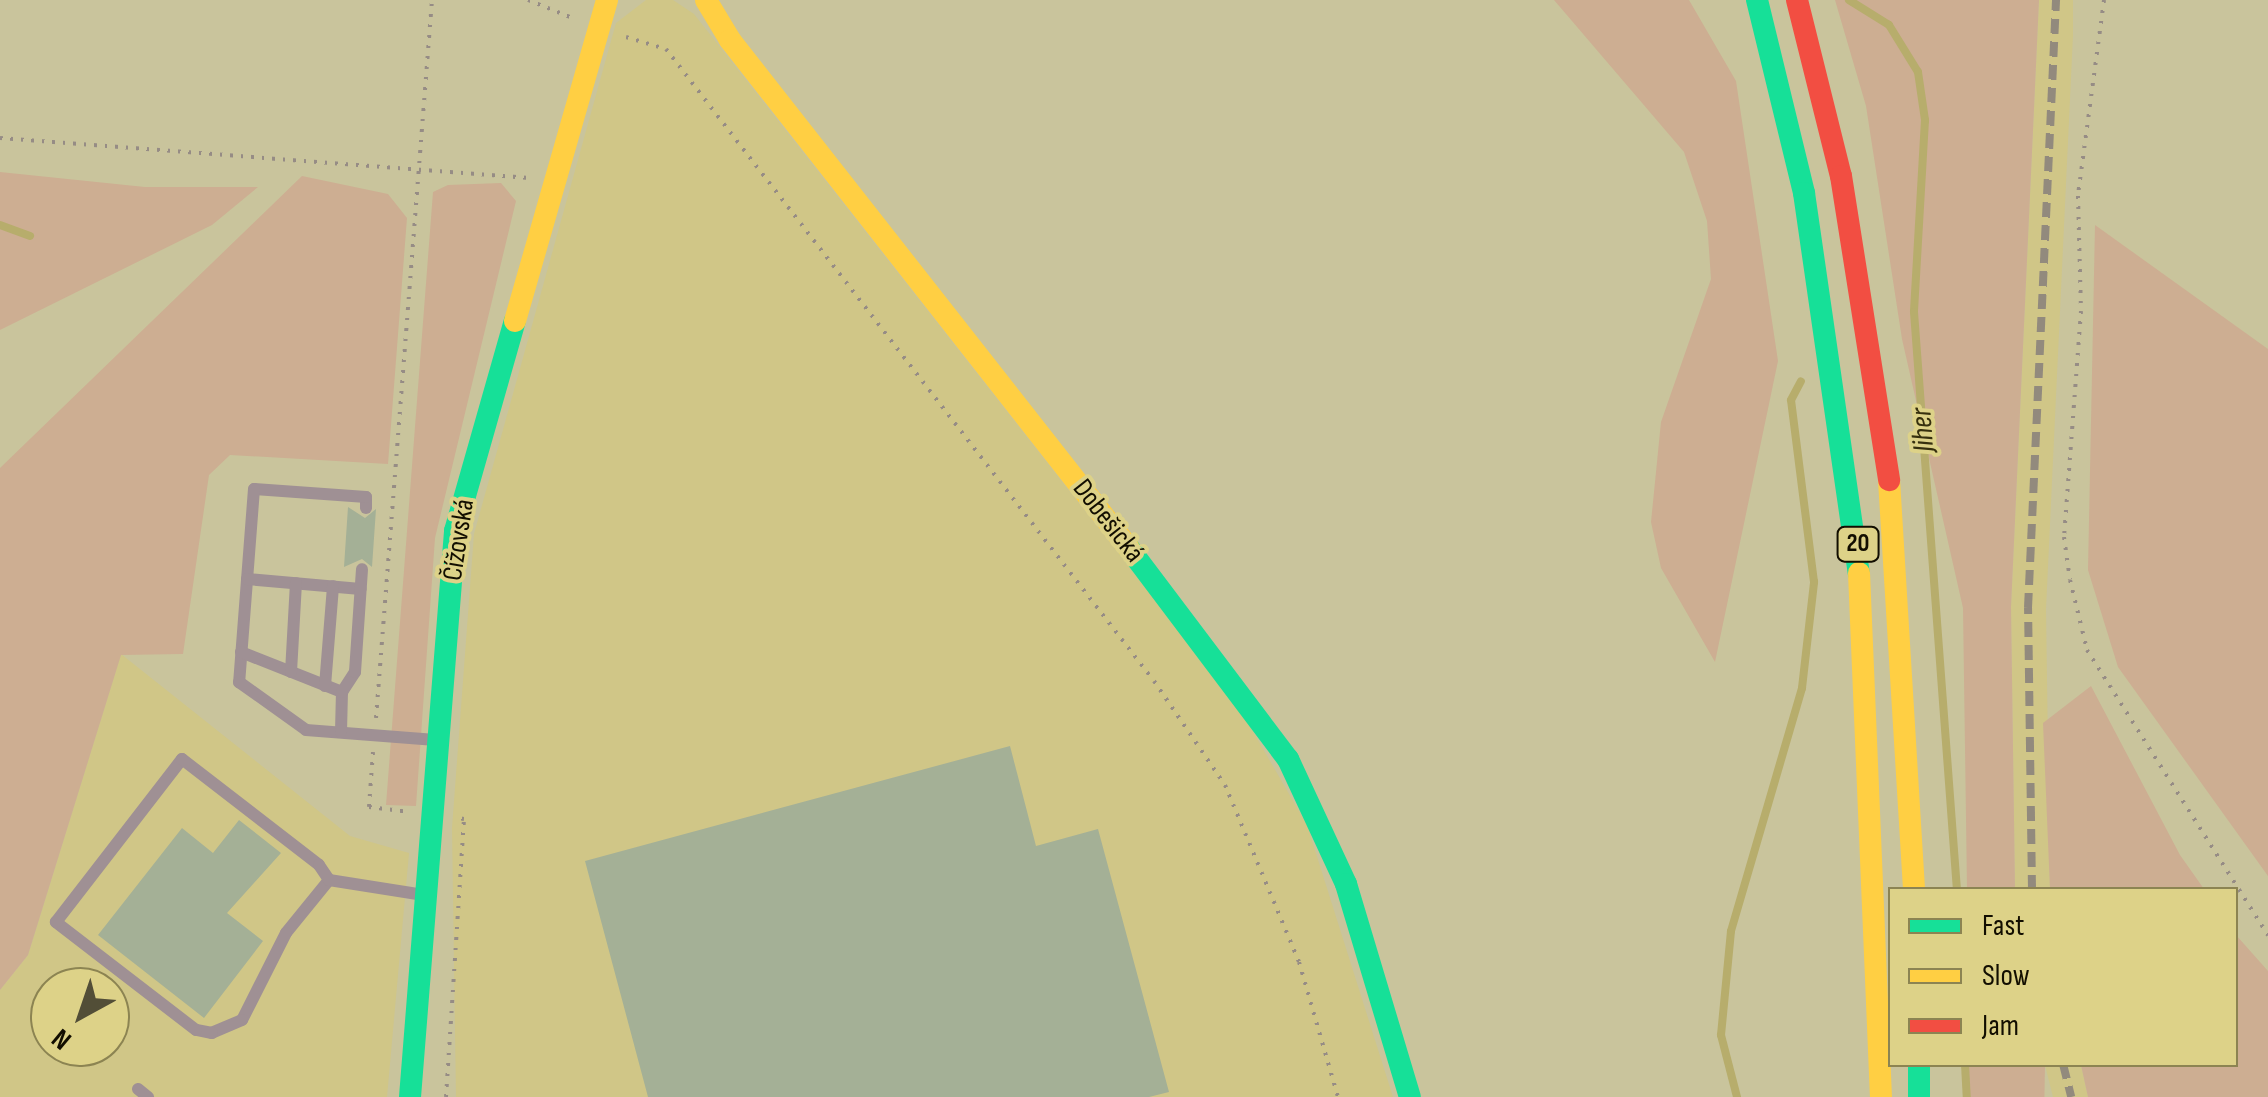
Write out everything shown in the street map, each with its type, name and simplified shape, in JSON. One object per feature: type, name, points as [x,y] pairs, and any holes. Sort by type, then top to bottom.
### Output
[{"type":"main road","name":"Čížovská","points":[[410,1097],[455,531],[607,0]]},
{"type":"main road","name":"Dobešická","points":[[706,0],[730,40],[1246,697],[1288,759],[1352,901],[1410,1097]]},
{"type":"main road","name":"20","points":[[1756,0],[1804,194],[1858,540],[1881,1097]]},
{"type":"main road","name":"20","points":[[1797,0],[1840,176],[1874,359],[1898,556],[1914,887]]},
{"type":"main road","points":[[1918,1067],[1920,1097]]},
{"type":"lane","points":[[366,508],[366,497],[254,489],[239,682],[274,711],[306,730],[438,740]]},
{"type":"lane","points":[[341,732],[342,692],[356,672],[362,569]]},
{"type":"lane","points":[[247,579],[361,589]]},
{"type":"lane","points":[[290,672],[296,583]]},
{"type":"lane","points":[[325,686],[333,586]]},
{"type":"lane","points":[[241,652],[342,692]]},
{"type":"lane","points":[[329,880],[286,933],[242,1020],[212,1034],[196,1030],[56,922],[182,759],[319,865],[329,880],[426,895]]},
{"type":"path","points":[[375,730],[432,0]]},
{"type":"path","points":[[528,0],[666,49],[1154,682],[1225,785],[1256,850],[1299,962],[1338,1097]]},
{"type":"path","points":[[2104,0],[2078,196],[2081,311],[2064,536],[2070,580],[2087,650],[2238,887]]},
{"type":"path","points":[[0,138],[556,180]]},
{"type":"path","points":[[373,750],[369,807],[464,819],[446,1097]]},
{"type":"path","points":[[2238,888],[2268,935]]},
{"type":"shaded area","points":[[646,0],[673,0],[694,14],[1237,704],[1307,825],[1393,1097],[456,1097],[452,828],[474,534],[616,23]]},
{"type":"shaded area","points":[[1554,0],[1689,0],[1736,81],[1778,361],[1715,662],[1661,568],[1651,522],[1661,422],[1711,279],[1707,221],[1684,152]]},
{"type":"shaded area","points":[[1835,0],[2039,0],[2011,607],[2015,887],[1967,887],[1963,608],[1902,339],[1866,106]]},
{"type":"shaded area","points":[[2039,0],[2073,0],[2046,609],[2050,887],[2015,887],[2011,607]]},
{"type":"shaded area","points":[[0,172],[145,187],[258,187],[212,225],[0,330]]},
{"type":"shaded area","points":[[302,176],[388,194],[407,218],[388,464],[230,455],[209,475],[183,654],[121,655],[28,955],[0,990],[0,468]]},
{"type":"shaded area","points":[[501,183],[516,201],[435,538],[416,806],[386,805],[433,192],[448,185]]},
{"type":"shaded area","points":[[2095,225],[2268,349],[2268,876],[2118,667],[2088,570]]},
{"type":"shaded area","points":[[121,654],[350,836],[409,853],[387,1097],[0,1097],[0,990],[28,955]]},
{"type":"shaded area","points":[[2091,686],[2180,855],[2203,887],[2050,887],[2043,723]]},
{"type":"shaded area","points":[[2238,937],[2268,971],[2268,1097],[2088,1097],[2081,1067],[2238,1067]]},
{"type":"shaded area","points":[[1967,1067],[2045,1067],[2044,1097],[1966,1097]]},
{"type":"shaded area","points":[[2046,1067],[2081,1067],[2088,1097],[2053,1097]]},
{"type":"building","points":[[348,507],[365,518],[376,509],[372,567],[362,559],[344,567]]},
{"type":"building","points":[[1010,746],[1036,846],[1098,829],[1169,1092],[1149,1097],[648,1097],[585,861]]},
{"type":"building","points":[[239,820],[281,853],[227,913],[263,941],[204,1018],[98,935],[182,828],[213,853]]},
{"type":"waterway","name":"Jiher","points":[[1849,0],[1889,25],[1918,72],[1925,120],[1914,312],[1957,887]]},
{"type":"waterway","points":[[0,225],[30,236]]},
{"type":"waterway","points":[[1737,1097],[1721,1035],[1731,931],[1802,688],[1814,582],[1791,400],[1801,381]]},
{"type":"waterway","name":"Jiher","points":[[1965,1067],[1967,1097]]},
{"type":"railway","points":[[2032,887],[2028,608],[2056,0]]},
{"type":"railway","points":[[2064,1067],[2071,1097]]},
{"type":"traffic: fast","points":[[1757,0],[1804,193],[1859,573]]},
{"type":"traffic: fast","points":[[410,1097],[455,531],[515,321]]},
{"type":"traffic: fast","points":[[1128,547],[1288,759],[1346,884],[1410,1097]]},
{"type":"traffic: fast","points":[[1919,1067],[1919,1097]]},
{"type":"traffic: slow","points":[[515,321],[607,0]]},
{"type":"traffic: slow","points":[[706,0],[730,40],[1128,547]]},
{"type":"traffic: slow","points":[[1889,480],[1914,887]]},
{"type":"traffic: slow","points":[[1859,573],[1881,1097]]},
{"type":"traffic: jam","points":[[1797,0],[1841,176],[1889,480]]}]
